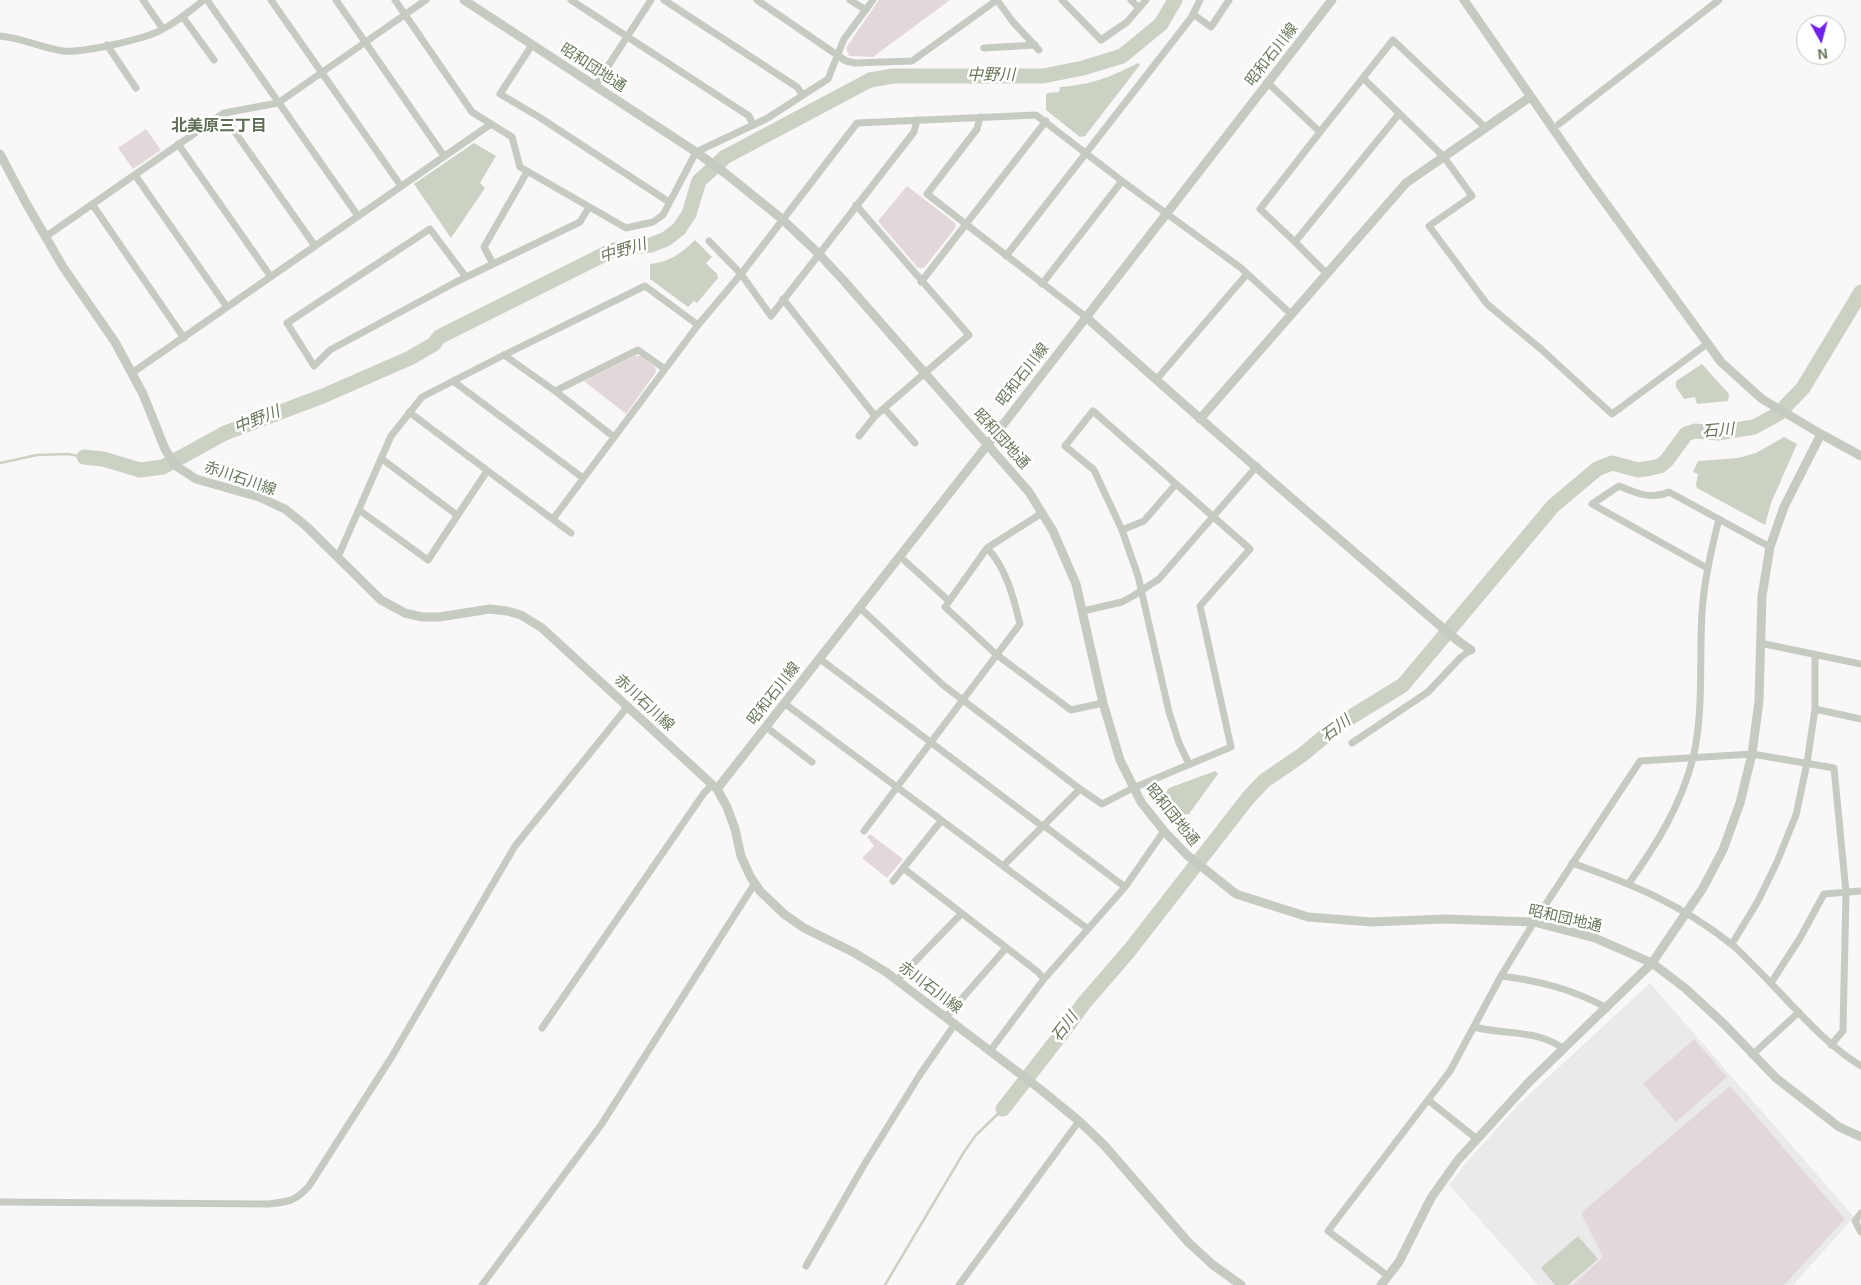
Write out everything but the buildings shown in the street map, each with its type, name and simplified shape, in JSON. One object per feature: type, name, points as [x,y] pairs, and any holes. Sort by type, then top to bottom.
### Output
[{"type":"street","points":[[143,0],[163,29]]},
{"type":"street","points":[[0,36],[62,50],[76,50],[107,45],[147,36],[163,29],[205,0],[358,216]]},
{"type":"street","points":[[271,0],[401,186]]},
{"type":"street","points":[[336,0],[444,156]]},
{"type":"street","points":[[395,0],[472,112],[512,137],[520,167],[626,228],[652,222],[662,215],[696,152],[766,118],[828,79],[844,39],[873,0]]},
{"type":"street","points":[[45,237],[224,113],[278,103],[426,0]]},
{"type":"street","name":"昭和団地通","points":[[464,0],[696,152],[782,219],[818,253],[1024,485],[1053,531],[1070,567],[1083,611],[1103,703],[1116,750],[1133,788],[1141,802],[1164,831],[1186,855],[1209,874],[1236,894],[1308,917],[1372,922],[1444,919],[1534,922],[1595,938],[1652,963],[1685,988],[1724,1024],[1776,1078],[1839,1127],[1861,1137]]},
{"type":"street","points":[[571,0],[749,116],[753,125]]},
{"type":"street","points":[[595,86],[651,0]]},
{"type":"street","points":[[664,0],[797,87],[803,95]]},
{"type":"street","points":[[757,0],[846,61],[855,63],[912,60],[997,0],[1013,22],[1037,47],[984,48]]},
{"type":"street","points":[[850,0],[866,10]]},
{"type":"street","points":[[1062,0],[1101,40],[1127,22],[1146,0]]},
{"type":"street","points":[[1131,0],[1139,8]]},
{"type":"street","points":[[1006,256],[1193,14],[1200,0]]},
{"type":"street","points":[[1193,14],[1211,27],[1229,0]]},
{"type":"street","name":"昭和石川線","points":[[714,787],[820,660],[859,607],[988,444],[1332,0]]},
{"type":"street","points":[[1464,0],[1530,97],[1721,362],[1762,399],[1861,456]]},
{"type":"street","points":[[1559,124],[1720,0]]},
{"type":"street","points":[[183,17],[214,60]]},
{"type":"street","points":[[1327,274],[1260,209],[1393,40],[1486,128]]},
{"type":"street","points":[[107,45],[136,88]]},
{"type":"street","points":[[532,45],[500,94],[539,117],[669,202]]},
{"type":"street","points":[[1363,78],[1444,157],[1472,196],[1429,226],[1487,304],[1542,350],[1612,414],[1707,344]]},
{"type":"street","points":[[1267,82],[1320,132]]},
{"type":"street","points":[[1200,419],[1406,183],[1530,97]]},
{"type":"street","points":[[224,113],[315,246]]},
{"type":"street","points":[[1295,242],[1400,114]]},
{"type":"street","points":[[553,519],[698,325],[741,274],[858,123],[1036,115],[1247,274],[1292,315]]},
{"type":"street","points":[[980,117],[977,130],[927,194],[1086,317],[1200,419],[1257,466],[1439,625],[1471,650],[1461,657],[1428,692],[1352,743]]},
{"type":"street","points":[[709,241],[741,274],[771,316],[818,253],[914,132],[917,120]]},
{"type":"street","points":[[921,282],[1046,121]]},
{"type":"street","points":[[0,154],[45,237],[114,342],[132,373],[491,124]]},
{"type":"street","points":[[178,144],[271,278]]},
{"type":"street","points":[[493,264],[484,246],[527,172]]},
{"type":"street","points":[[135,175],[227,307]]},
{"type":"street","points":[[1042,284],[1122,181]]},
{"type":"street","points":[[92,204],[184,338]]},
{"type":"street","points":[[856,205],[969,335],[875,416],[859,436]]},
{"type":"street","points":[[466,277],[430,229],[287,323],[314,366],[330,350],[466,277],[580,222],[589,207]]},
{"type":"street","points":[[1156,380],[1247,274]]},
{"type":"street","points":[[338,557],[391,436],[422,397],[645,286],[698,325]]},
{"type":"street","points":[[783,299],[875,416]]},
{"type":"street","points":[[555,391],[638,350],[665,369]]},
{"type":"street","points":[[504,355],[555,391],[614,437]]},
{"type":"street","name":"赤川石川線","points":[[132,373],[143,394],[165,449],[181,470],[196,479],[259,497],[285,509],[306,526],[380,600],[406,613],[422,617],[438,617],[490,609],[507,611],[521,615],[542,628],[714,787],[728,807],[741,856],[755,883],[768,900],[804,928],[853,952],[897,980],[1040,1088],[1079,1121]]},
{"type":"street","points":[[453,381],[583,478]]},
{"type":"street","points":[[884,408],[915,443]]},
{"type":"street","points":[[859,607],[943,685],[1102,804],[1133,788],[1231,747],[1200,606],[1250,549],[1093,411],[1065,446],[1094,470],[1122,530],[1142,591],[1169,712],[1179,744],[1189,764]]},
{"type":"street","points":[[409,412],[571,533]]},
{"type":"street","points":[[1381,1285],[1399,1262],[1435,1192],[1458,1160],[1529,1082],[1652,963],[1703,888],[1723,850],[1740,803],[1752,754],[1759,701],[1762,596],[1770,547],[1784,507],[1821,434]]},
{"type":"street","points":[[382,459],[457,515]]},
{"type":"street","points":[[1083,611],[1122,602],[1159,579],[1257,466]]},
{"type":"street","points":[[359,510],[428,560],[487,472]]},
{"type":"street","points":[[1122,530],[1144,521],[1176,484]]},
{"type":"street","points":[[1707,568],[1592,504],[1619,486],[1642,496],[1659,497],[1669,492],[1770,547]]},
{"type":"street","points":[[1042,513],[987,548],[945,607],[997,655],[1071,710],[1103,703]]},
{"type":"street","points":[[1629,883],[1657,844],[1665,829],[1680,798],[1693,758],[1700,710],[1702,613],[1707,568],[1719,520]]},
{"type":"street","points":[[864,831],[1020,624],[1014,601],[1002,570],[993,554],[987,548]]},
{"type":"street","points":[[905,561],[949,602]]},
{"type":"street","points":[[1760,643],[1861,664]]},
{"type":"street","points":[[1732,944],[1758,901],[1777,862],[1796,815],[1807,763],[1815,710],[1815,654]]},
{"type":"street","points":[[820,660],[930,744],[1125,887]]},
{"type":"street","points":[[784,704],[1088,929]]},
{"type":"street","points":[[0,1202],[268,1204],[285,1203],[299,1197],[310,1186],[391,1058],[515,846],[628,706]]},
{"type":"street","points":[[1815,710],[1861,719]]},
{"type":"street","points":[[766,727],[812,762]]},
{"type":"street","points":[[1388,1276],[1328,1231],[1450,1071],[1501,976],[1534,922],[1640,761],[1752,754],[1834,768],[1846,892],[1843,1031],[1831,1044]]},
{"type":"street","points":[[542,1028],[699,801],[714,787]]},
{"type":"street","points":[[1003,866],[1080,788]]},
{"type":"street","points":[[893,881],[941,821]]},
{"type":"street","points":[[990,1051],[1044,979],[1125,887],[1164,831]]},
{"type":"street","points":[[1572,863],[1629,883],[1655,895],[1686,912],[1732,944],[1831,1044],[1861,1066]]},
{"type":"street","points":[[903,868],[1038,972],[1044,979]]},
{"type":"street","points":[[482,1285],[601,1125],[755,883]]},
{"type":"street","points":[[1771,982],[1800,938],[1824,894],[1861,891]]},
{"type":"street","points":[[897,980],[961,914]]},
{"type":"street","points":[[946,1017],[1006,948]]},
{"type":"street","points":[[1501,976],[1575,992],[1607,1008]]},
{"type":"street","points":[[1752,1055],[1799,1012]]},
{"type":"street","points":[[806,1266],[864,1165],[921,1073],[955,1024]]},
{"type":"street","points":[[1474,1027],[1538,1036],[1554,1041],[1564,1049]]},
{"type":"street","points":[[1428,1100],[1477,1139]]},
{"type":"street","points":[[959,1285],[1079,1121],[1124,1167],[1188,1242],[1241,1285]]},
{"type":"street","points":[[1861,1213],[1855,1221],[1861,1232]]},
{"type":"shaded area","points":[[879,0],[950,0],[873,57],[849,56],[846,48]]},
{"type":"shaded area","points":[[1138,63],[1140,65],[1085,136],[1080,137],[1046,110],[1046,95],[1048,93],[1059,92],[1060,87],[1100,80]]},
{"type":"shaded area","points":[[146,129],[161,150],[133,169],[118,148]]},
{"type":"shaded area","points":[[474,143],[496,156],[480,183],[485,188],[451,238],[414,184]]},
{"type":"shaded area","points":[[907,186],[955,223],[956,227],[924,268],[918,268],[878,221]]},
{"type":"shaded area","points":[[695,240],[712,257],[706,263],[717,274],[718,278],[697,303],[694,301],[688,307],[650,279],[650,264],[675,256]]},
{"type":"shaded area","points":[[635,356],[641,356],[655,367],[656,372],[626,414],[584,381]]},
{"type":"shaded area","points":[[1702,364],[1729,394],[1728,401],[1697,404],[1695,397],[1684,399],[1676,387],[1676,381]]},
{"type":"shaded area","points":[[1784,437],[1797,444],[1771,503],[1765,525],[1697,488],[1698,474],[1693,472],[1698,461],[1738,458],[1756,453]]},
{"type":"shaded area","points":[[1215,771],[1218,774],[1189,814],[1182,815],[1170,799],[1166,801],[1163,797],[1169,788]]},
{"type":"shaded area","points":[[870,834],[903,859],[887,878],[862,858],[874,846],[867,837]]},
{"type":"shaded area","points":[[1650,983],[1854,1217],[1793,1285],[1538,1285],[1449,1185],[1465,1164],[1519,1104]]},
{"type":"shaded area","points":[[1694,1039],[1727,1077],[1676,1122],[1643,1084]]},
{"type":"shaded area","points":[[1730,1086],[1845,1219],[1784,1285],[1573,1285],[1603,1257],[1581,1213]]},
{"type":"shaded area","points":[[1578,1236],[1598,1259],[1568,1285],[1555,1285],[1541,1268]]},
{"type":"waterway","name":"中野川","points":[[84,457],[103,459],[140,470],[163,467],[225,433],[323,396],[410,358],[434,344],[439,337],[611,251],[636,244],[640,246],[651,245],[666,239],[679,229],[689,214],[699,181],[725,157],[870,80],[893,76],[1043,76],[1083,68],[1122,56],[1161,24],[1175,0]]},
{"type":"waterway","name":"石川","points":[[1003,1109],[1084,1003],[1129,951],[1248,798],[1264,781],[1302,755],[1338,725],[1403,685],[1553,506],[1597,469],[1612,463],[1638,470],[1660,466],[1667,460],[1686,434],[1695,431],[1718,433],[1754,427],[1778,414],[1803,388],[1861,292]]},
{"type":"waterway","name":"中野川","points":[[0,463],[37,455],[68,454],[84,457]]},
{"type":"waterway","name":"石川","points":[[885,1285],[964,1152],[976,1135],[1003,1109]]},
{"type":"district","name":"北美原三丁目","points":[[219,127]]}]
